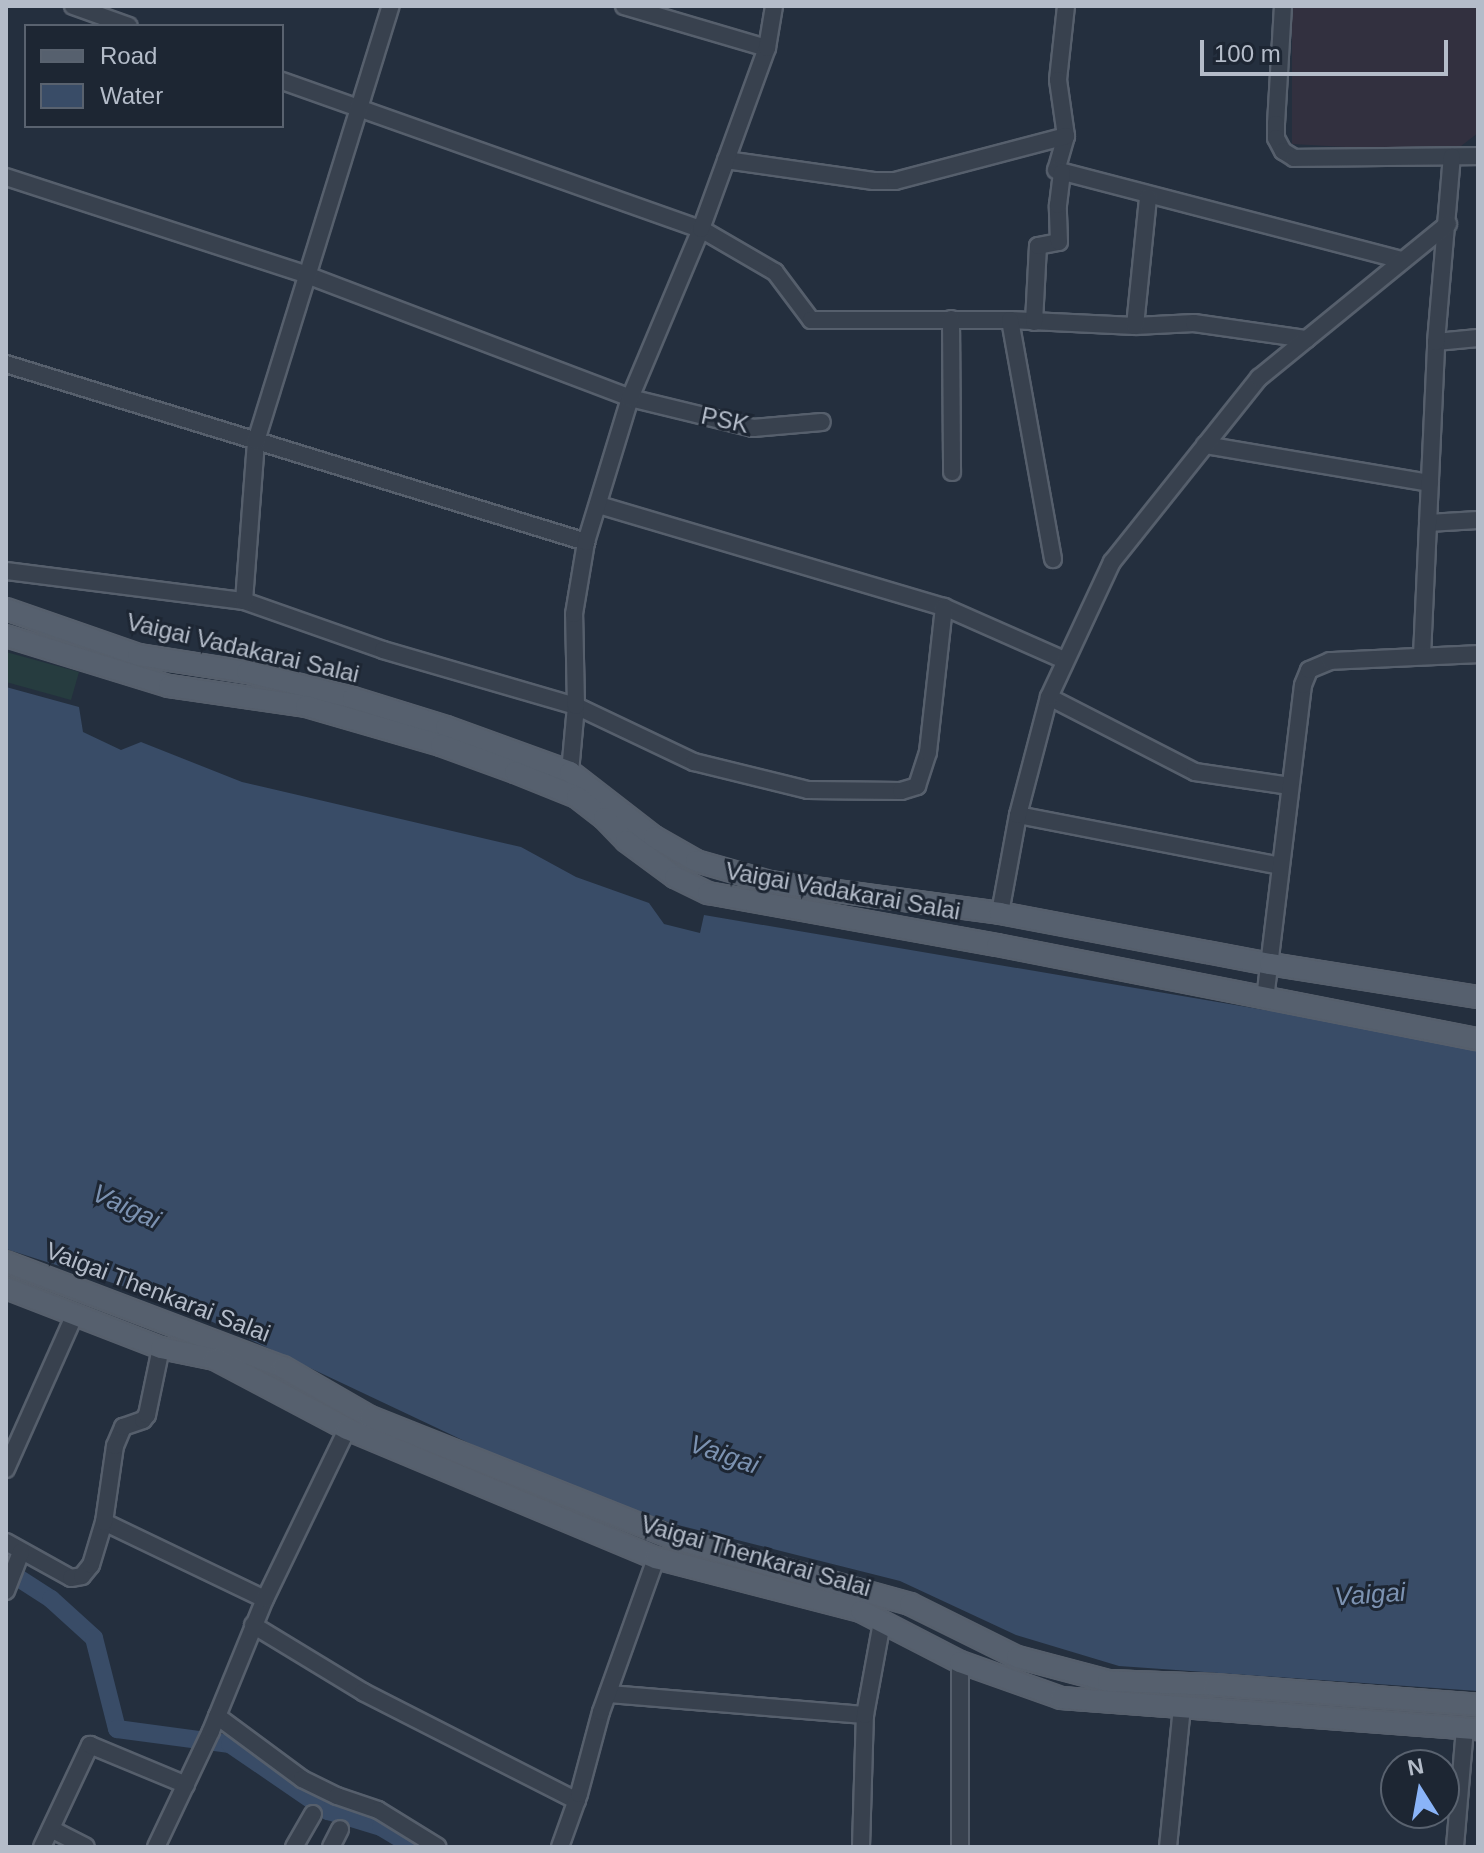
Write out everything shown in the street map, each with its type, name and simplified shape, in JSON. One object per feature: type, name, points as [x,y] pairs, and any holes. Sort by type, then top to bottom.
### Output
[{"type":"main road","name":"Vaigai Vadakarai Salai","points":[[6,609],[138,655],[247,672],[353,698],[570,772],[654,837],[696,861],[769,882],[1000,913],[1270,964],[1478,997]]},
{"type":"main road","name":"Vaigai Vadakarai Salai","points":[[6,636],[169,686],[306,706],[441,745],[515,772],[577,797],[662,868],[708,893],[997,945],[1478,1039]]},
{"type":"main road","name":"Vaigai Thenkarai Salai","points":[[6,1262],[283,1367],[370,1417],[676,1539],[910,1604],[1017,1657],[1108,1681],[1230,1686],[1478,1705]]},
{"type":"main road","name":"Vaigai Thenkarai Salai","points":[[6,1288],[161,1348],[215,1359],[347,1429],[656,1558],[861,1611],[960,1662],[1061,1698],[1472,1728]]},
{"type":"street","points":[[73,6],[123,24]]},
{"type":"street","points":[[244,601],[256,441],[391,6]]},
{"type":"street","points":[[624,6],[767,48]]},
{"type":"street","points":[[570,772],[576,706],[574,614],[586,542],[630,398],[701,229],[767,48],[774,6]]},
{"type":"street","points":[[1066,6],[1058,80],[1066,136],[1056,170],[1148,197],[1402,260]]},
{"type":"street","points":[[1283,6],[1276,124],[1276,138],[1283,151],[1294,158],[1478,156]]},
{"type":"street","points":[[284,82],[701,229],[775,272],[811,320],[1010,320],[1135,326],[1194,323],[1307,339]]},
{"type":"street","points":[[726,160],[874,181],[895,181],[1066,136]]},
{"type":"street","points":[[1422,656],[1436,342],[1452,157]]},
{"type":"street","points":[[1034,322],[1038,246],[1059,242],[1058,205],[1062,172]]},
{"type":"street","name":"PSK","points":[[6,177],[307,275],[630,398],[753,428],[822,422]]},
{"type":"street","points":[[1135,326],[1148,197]]},
{"type":"street","points":[[1000,913],[1018,815],[1049,697],[1112,562],[1259,378],[1448,224]]},
{"type":"street","points":[[951,319],[952,472]]},
{"type":"street","points":[[1010,320],[1053,559]]},
{"type":"street","points":[[1436,342],[1478,338]]},
{"type":"street","points":[[6,364],[586,542]]},
{"type":"street","points":[[1205,445],[1430,483]]},
{"type":"street","points":[[599,505],[944,607],[1064,660]]},
{"type":"street","points":[[1428,523],[1478,520]]},
{"type":"street","points":[[6,571],[244,601],[383,650],[576,706],[694,762],[808,790],[901,791],[917,786],[925,763],[944,607]]},
{"type":"street","points":[[1265,999],[1303,685],[1309,670],[1330,661],[1478,654]]},
{"type":"street","points":[[1049,697],[1195,772],[1290,786]]},
{"type":"street","points":[[1018,815],[1280,866]]},
{"type":"street","points":[[6,1469],[75,1314]]},
{"type":"street","points":[[6,1542],[20,1558],[71,1578],[82,1576],[91,1565],[104,1522],[115,1446],[123,1427],[143,1420],[147,1415],[161,1348]]},
{"type":"street","points":[[156,1847],[214,1724],[253,1625],[347,1429]]},
{"type":"street","points":[[104,1522],[265,1599]]},
{"type":"street","points":[[8,1586],[20,1558]]},
{"type":"street","points":[[560,1847],[577,1801],[608,1694],[656,1558]]},
{"type":"street","points":[[861,1847],[865,1715],[882,1622]]},
{"type":"street","points":[[253,1625],[363,1692],[577,1801]]},
{"type":"street","points":[[960,1662],[960,1847]]},
{"type":"street","points":[[608,1694],[865,1715]]},
{"type":"street","points":[[1168,1847],[1182,1706]]},
{"type":"street","points":[[214,1724],[302,1779],[378,1810],[438,1847]]},
{"type":"street","points":[[1455,1847],[1472,1728]]},
{"type":"street","points":[[42,1847],[90,1745],[186,1785]]},
{"type":"street","points":[[294,1847],[313,1814]]},
{"type":"street","points":[[51,1829],[86,1847]]},
{"type":"street","points":[[331,1847],[340,1829]]},
{"type":"shaded area","points":[[1292,6],[1478,6],[1478,133],[1452,153],[1292,144]]},
{"type":"green space","points":[[6,652],[79,672],[71,700],[6,682]]},
{"type":"water","name":"Vaigai","points":[[6,687],[79,707],[83,732],[121,750],[141,742],[242,782],[521,847],[576,877],[649,903],[664,924],[700,933],[704,915],[1478,1046],[1478,1691],[1119,1666],[1016,1635],[900,1581],[674,1524],[532,1473],[166,1300],[6,1249]]},
{"type":"waterway","points":[[6,1570],[51,1599],[94,1638],[117,1729],[230,1744],[328,1811],[381,1827],[414,1847]]}]
